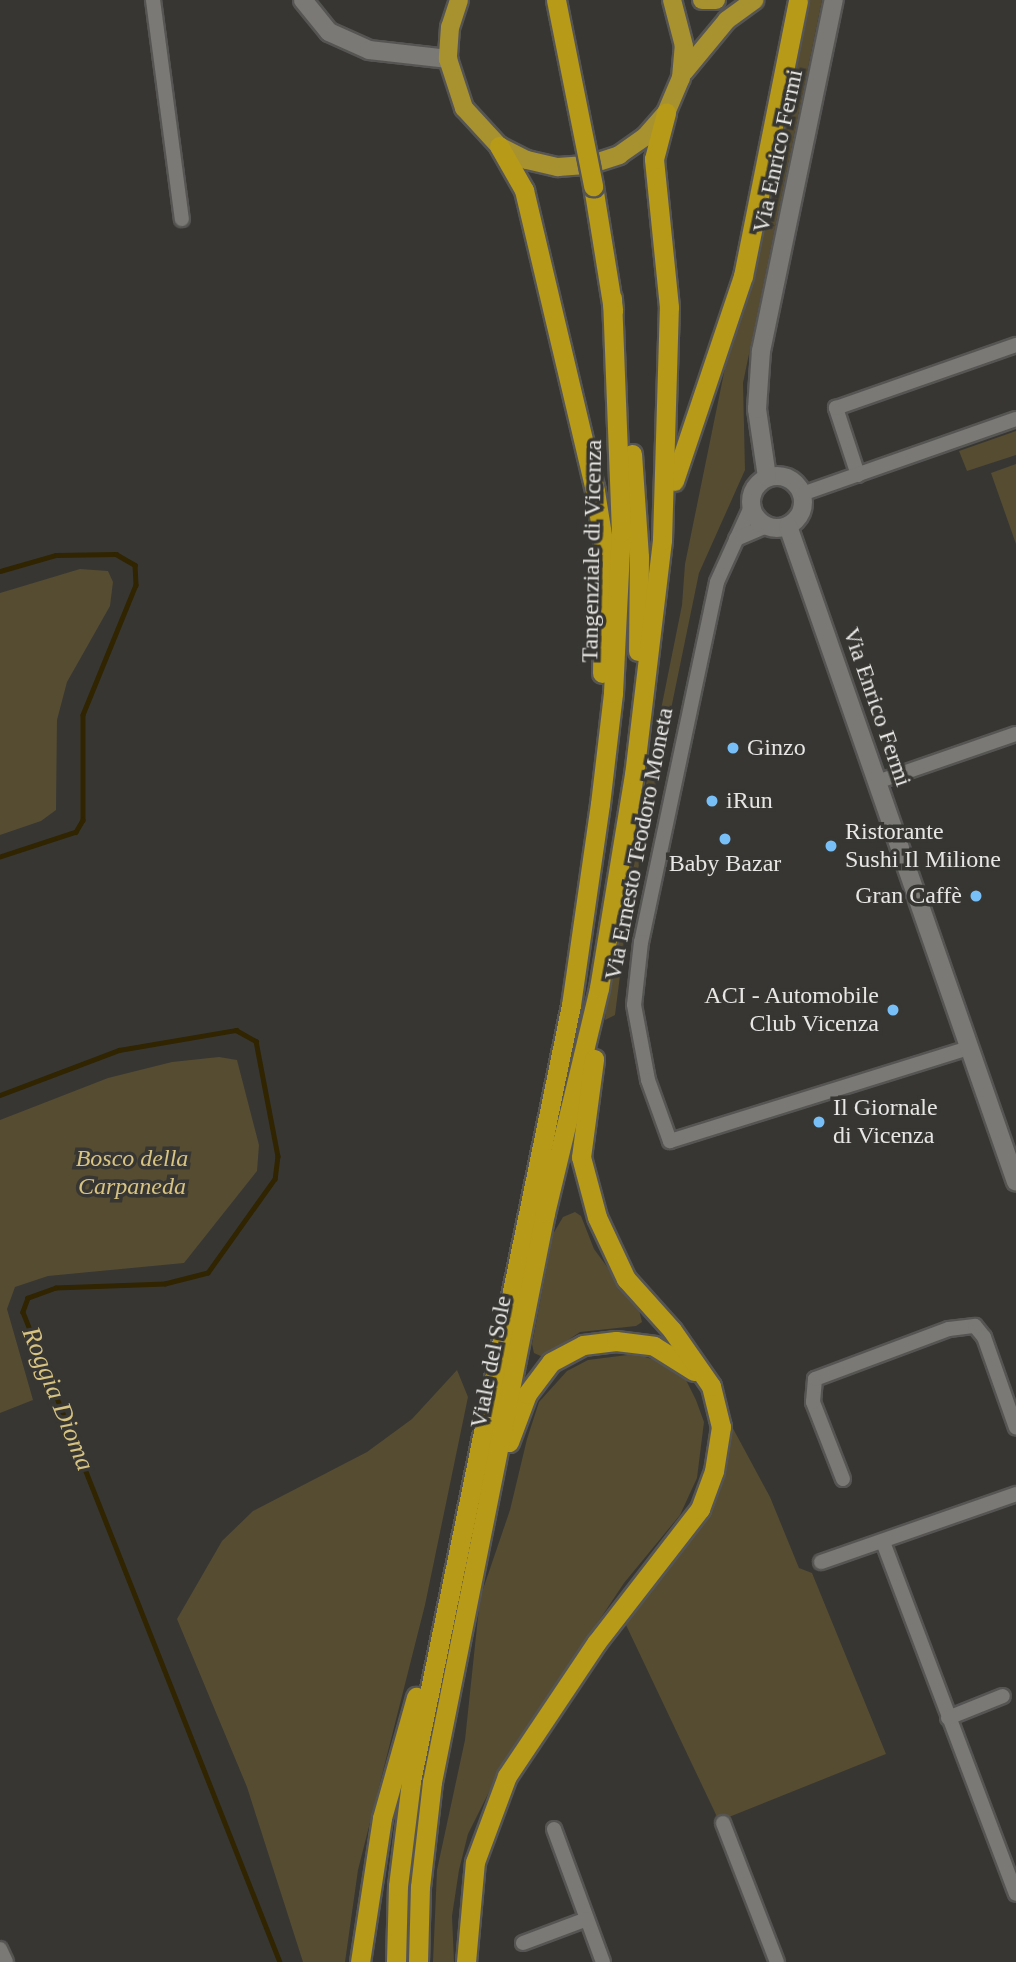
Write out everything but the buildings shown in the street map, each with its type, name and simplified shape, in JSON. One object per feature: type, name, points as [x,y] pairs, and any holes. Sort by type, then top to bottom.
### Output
[{"type":"highway","name":"Tangenziale di Vicenza","points":[[556,0],[593,186],[630,423],[639,556],[634,775]]},
{"type":"highway","points":[[634,775],[662,540],[680,453],[743,276],[798,0]]},
{"type":"highway","points":[[662,540],[669,307],[654,159],[666,113]]},
{"type":"highway","points":[[499,146],[524,190],[604,547],[600,804]]},
{"type":"highway","name":"Tangenziale di Vicenza","points":[[600,804],[613,693],[621,532],[612,298]]},
{"type":"highway","name":"Viale del Sole","points":[[418,1962],[420,1887],[432,1782],[545,1213],[599,988],[634,775]]},
{"type":"highway","name":"Viale del Sole","points":[[396,1962],[398,1886],[411,1781],[450,1578],[570,1005],[600,804]]},
{"type":"highway","points":[[466,1962],[475,1862],[507,1776],[596,1643],[700,1509],[714,1471],[721,1427],[710,1386],[672,1329],[626,1279],[597,1217],[581,1157],[599,988]]},
{"type":"highway","points":[[489,1495],[527,1394],[551,1362],[583,1345],[616,1341],[654,1346],[678,1358],[710,1386]]},
{"type":"highway","points":[[360,1962],[382,1818],[450,1578]]},
{"type":"main road","points":[[459,0],[450,27],[448,59],[464,108],[499,146],[547,165],[589,165],[619,155],[645,137],[666,113],[681,78],[697,51],[727,20],[755,0]]},
{"type":"main road","points":[[672,0],[684,46],[681,78]]},
{"type":"main road","points":[[702,0],[716,0]]},
{"type":"street","points":[[153,0],[182,219]]},
{"type":"street","points":[[303,0],[329,32],[369,50],[448,59]]},
{"type":"street","name":"Via Enrico Fermi","points":[[767,477],[757,408],[761,351],[834,0]]},
{"type":"street","points":[[858,475],[836,408],[1016,345]]},
{"type":"street","points":[[802,494],[1016,419]]},
{"type":"street","points":[[735,540],[766,526],[788,526],[802,509],[802,494],[792,480],[767,477]]},
{"type":"street","name":"Via Ernesto Teodoro Moneta","points":[[767,477],[753,492],[751,508],[735,540],[714,595],[641,942],[634,1004],[649,1080],[670,1141],[968,1048]]},
{"type":"street","points":[[751,508],[766,526]]},
{"type":"street","name":"Via Enrico Fermi","points":[[788,526],[1016,1182]]},
{"type":"street","points":[[877,782],[1016,734]]},
{"type":"street","points":[[843,1479],[813,1402],[815,1379],[949,1329],[975,1326],[984,1337],[1016,1428]]},
{"type":"street","points":[[821,1562],[1016,1494]]},
{"type":"street","points":[[883,1542],[948,1718],[1010,1859],[1016,1894]]},
{"type":"street","points":[[948,1718],[1003,1696]]},
{"type":"street","points":[[723,1823],[777,1962]]},
{"type":"street","points":[[554,1829],[603,1962]]},
{"type":"street","points":[[523,1943],[587,1919]]},
{"type":"street","points":[[0,1949],[6,1962]]},
{"type":"green space","points":[[800,0],[822,0],[743,383],[745,470],[699,573],[626,928],[615,1015],[605,1020],[610,963],[682,605],[685,564]]},
{"type":"green space","points":[[1016,431],[1016,455],[967,471],[959,451]]},
{"type":"green space","points":[[1016,464],[1016,544],[991,473]]},
{"type":"green space","points":[[80,569],[108,571],[113,582],[110,606],[67,682],[57,720],[56,810],[41,821],[0,835],[0,593]]},
{"type":"green space","name":"Bosco della Carpaneda","points":[[219,1057],[237,1060],[259,1145],[257,1171],[184,1263],[48,1276],[15,1287],[7,1309],[33,1400],[0,1413],[0,1120],[108,1078],[172,1062]]},
{"type":"green space","points":[[575,1212],[581,1216],[594,1249],[639,1310],[642,1322],[636,1326],[580,1332],[543,1357],[534,1353],[532,1344],[553,1234],[563,1217]]},
{"type":"green space","points":[[635,1354],[662,1362],[684,1376],[696,1400],[704,1422],[697,1478],[680,1515],[624,1583],[501,1768],[468,1834],[459,1870],[452,1916],[454,1962],[433,1962],[437,1870],[465,1740],[480,1598],[510,1510],[539,1402],[567,1371],[588,1360]]},
{"type":"green space","points":[[457,1370],[468,1397],[425,1605],[358,1870],[345,1962],[303,1962],[247,1787],[177,1619],[222,1541],[253,1511],[367,1452],[412,1419]]},
{"type":"green space","points":[[729,1421],[770,1497],[799,1568],[812,1573],[886,1754],[719,1821],[626,1625],[713,1501],[726,1466]]},
{"type":"waterway","name":"Roggia Dioma","points":[[0,571],[56,555],[116,554],[135,565],[136,585],[83,715],[83,820],[76,832],[0,857]]},
{"type":"waterway","name":"Roggia Dioma","points":[[0,1095],[119,1050],[236,1030],[256,1041],[278,1156],[275,1179],[208,1273],[165,1284],[56,1288],[28,1298],[23,1312],[280,1962]]},
{"type":"place","name":"Ginzo","points":[[733,748]]},
{"type":"place","name":"iRun","points":[[712,801]]},
{"type":"place","name":"Baby Bazar","points":[[725,839]]},
{"type":"place","name":"Ristorante Sushi Il Milione","points":[[831,846]]},
{"type":"place","name":"Gran Caffè","points":[[976,896]]},
{"type":"place","name":"ACI - Automobile Club Vicenza","points":[[893,1010]]},
{"type":"place","name":"Il Giornale di Vicenza","points":[[819,1122]]}]
